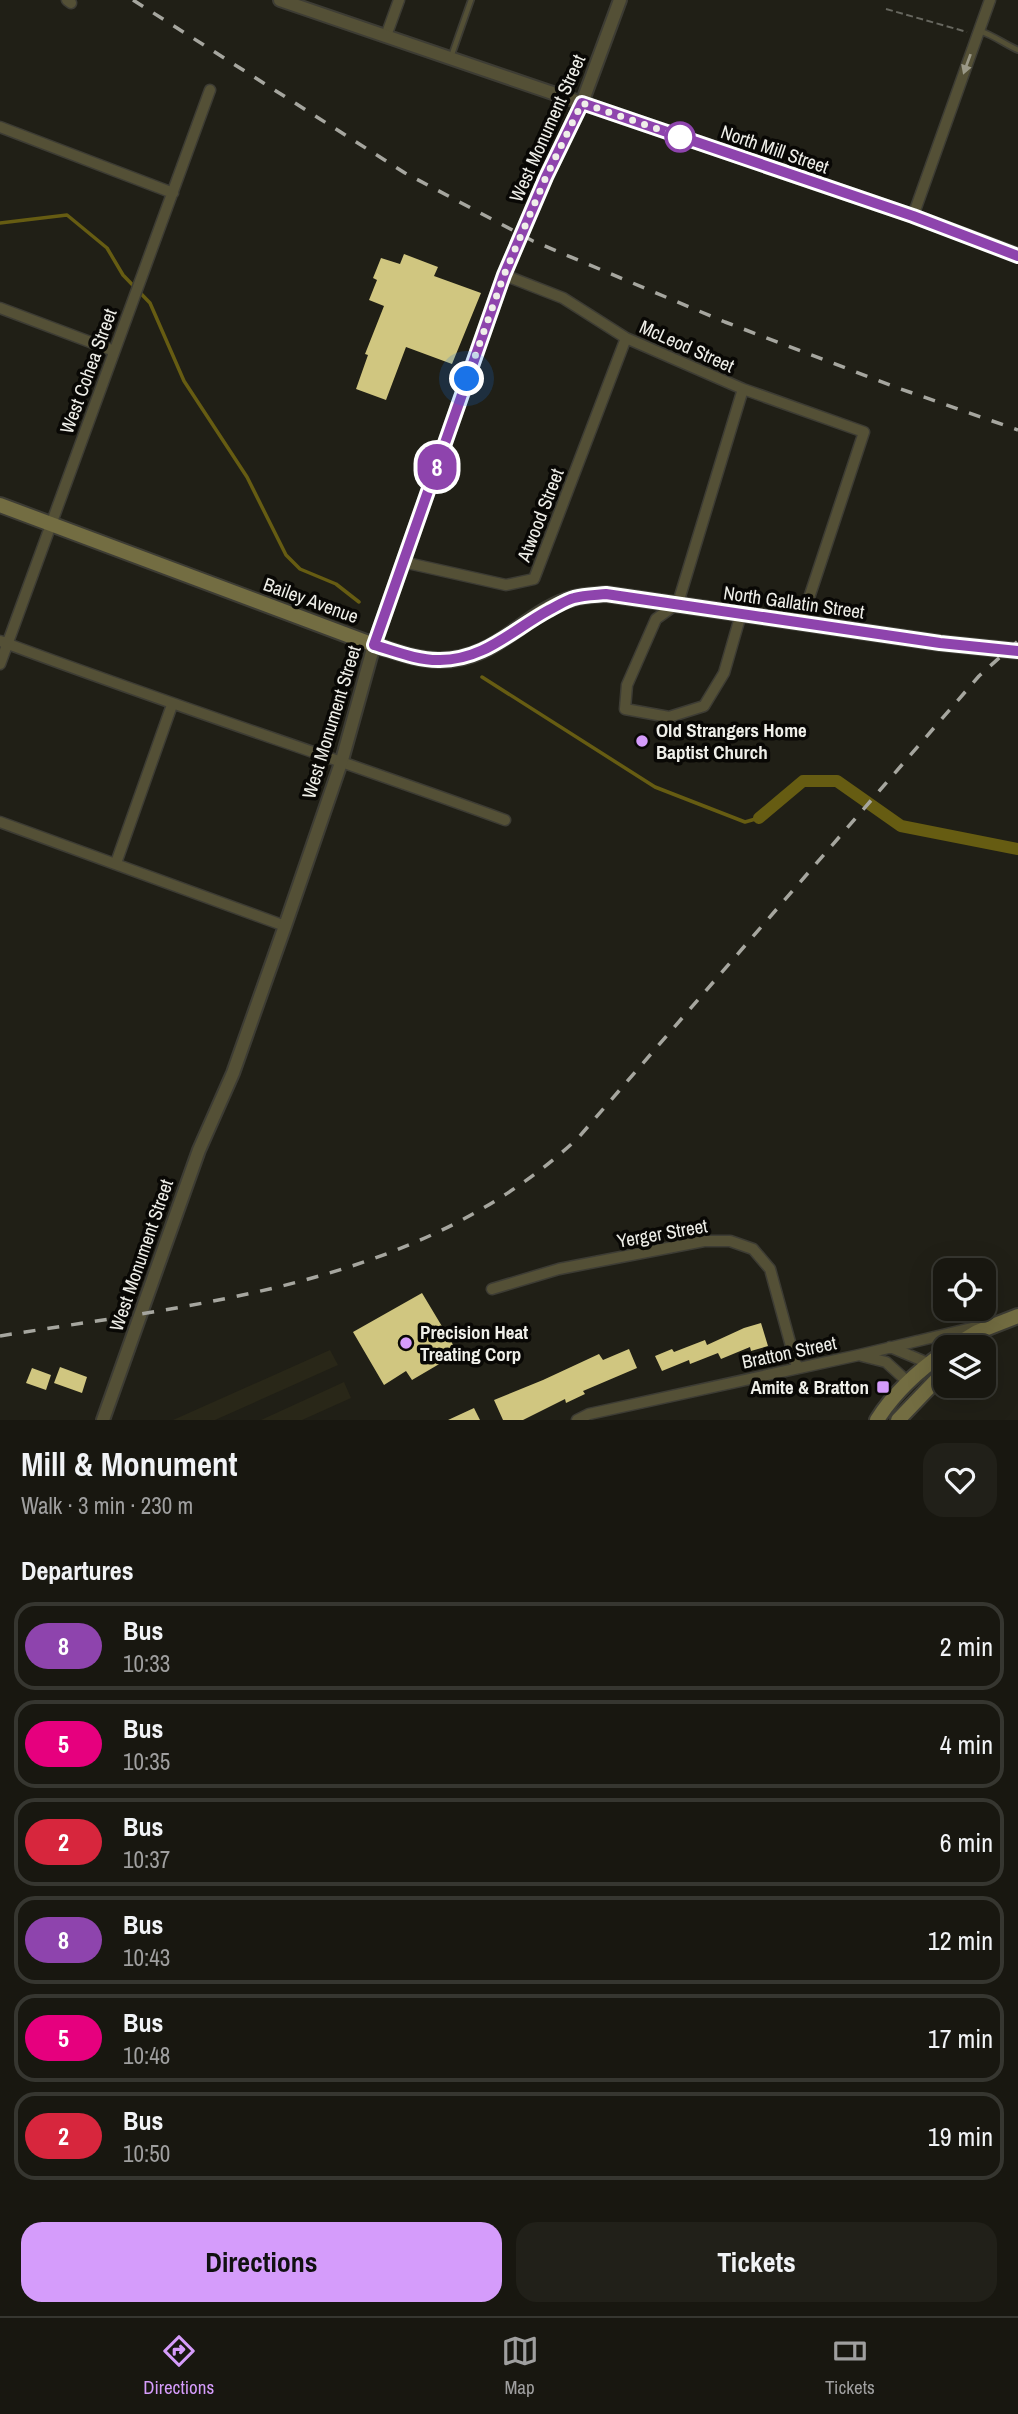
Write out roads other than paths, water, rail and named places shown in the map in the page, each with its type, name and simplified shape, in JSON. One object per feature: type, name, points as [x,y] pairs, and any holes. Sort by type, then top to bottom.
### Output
[{"type":"main road","name":"Bailey Avenue","points":[[0,505],[374,645],[414,657],[438,660],[482,652],[506,639],[531,620],[573,598],[606,594]]},
{"type":"main road","name":"North Gallatin Street","points":[[606,594],[940,643],[1018,650]]},
{"type":"main road","points":[[972,1335],[1013,1318]]},
{"type":"main road","points":[[877,1420],[884,1409],[933,1360]]},
{"type":"main road","points":[[898,1420],[933,1384]]},
{"type":"street","name":"North Mill Street","points":[[280,0],[913,216],[1018,256]]},
{"type":"street","points":[[386,36],[399,0]]},
{"type":"street","name":"West Monument Street","points":[[103,1420],[199,1150],[233,1073],[285,926],[342,760],[374,645],[504,275],[546,177],[582,103],[620,0]]},
{"type":"street","points":[[913,216],[990,0]]},
{"type":"street","name":"West Cohea Street","points":[[0,664],[4,643],[51,524],[210,90]]},
{"type":"street","points":[[0,127],[173,192]]},
{"type":"street","name":"McLeod Street","points":[[504,275],[563,298],[626,338],[743,389],[864,432],[801,622]]},
{"type":"street","points":[[0,308],[114,351]]},
{"type":"street","name":"Atwood Street","points":[[403,562],[506,585],[534,579],[626,338]]},
{"type":"street","points":[[741,614],[724,673],[704,706],[669,717],[625,709],[627,685],[656,619],[678,603],[743,389]]},
{"type":"street","points":[[4,643],[172,705],[342,760],[506,820]]},
{"type":"street","points":[[116,863],[172,705]]},
{"type":"street","points":[[0,822],[285,926]]},
{"type":"street","name":"Yerger Street","points":[[492,1289],[559,1269],[704,1241],[730,1241],[752,1249],[770,1269],[797,1368]]},
{"type":"street","name":"Bratton Street","points":[[577,1420],[589,1415],[1013,1318]]},
{"type":"street","points":[[890,1347],[928,1363]]},
{"type":"street","points":[[859,1355],[886,1362],[909,1383]]},
{"type":"lane","points":[[451,58],[471,0]]},
{"type":"lane","points":[[979,33],[1002,39],[1006,45],[1018,50]]},
{"type":"waterway","points":[[0,223],[67,215],[107,248],[123,275],[150,303],[184,381],[247,477],[286,555],[300,569],[336,584],[359,602]]},
{"type":"waterway","points":[[482,677],[655,787],[745,822],[759,818]]},
{"type":"waterway","points":[[759,818],[803,781],[837,781],[901,826],[1018,849]]},
{"type":"railway","points":[[133,0],[405,173],[533,241],[725,322],[1018,430]]},
{"type":"railway","points":[[0,1336],[154,1312],[306,1280],[379,1257],[450,1226],[516,1187],[578,1138],[979,676],[1018,641]]},
{"type":"place","name":"Old Strangers Home Baptist Church","points":[[642,741]]},
{"type":"place","name":"Precision Heat Treating Corp","points":[[406,1343]]},
{"type":"place","name":"Amite & Bratton","points":[[883,1387]]}]
